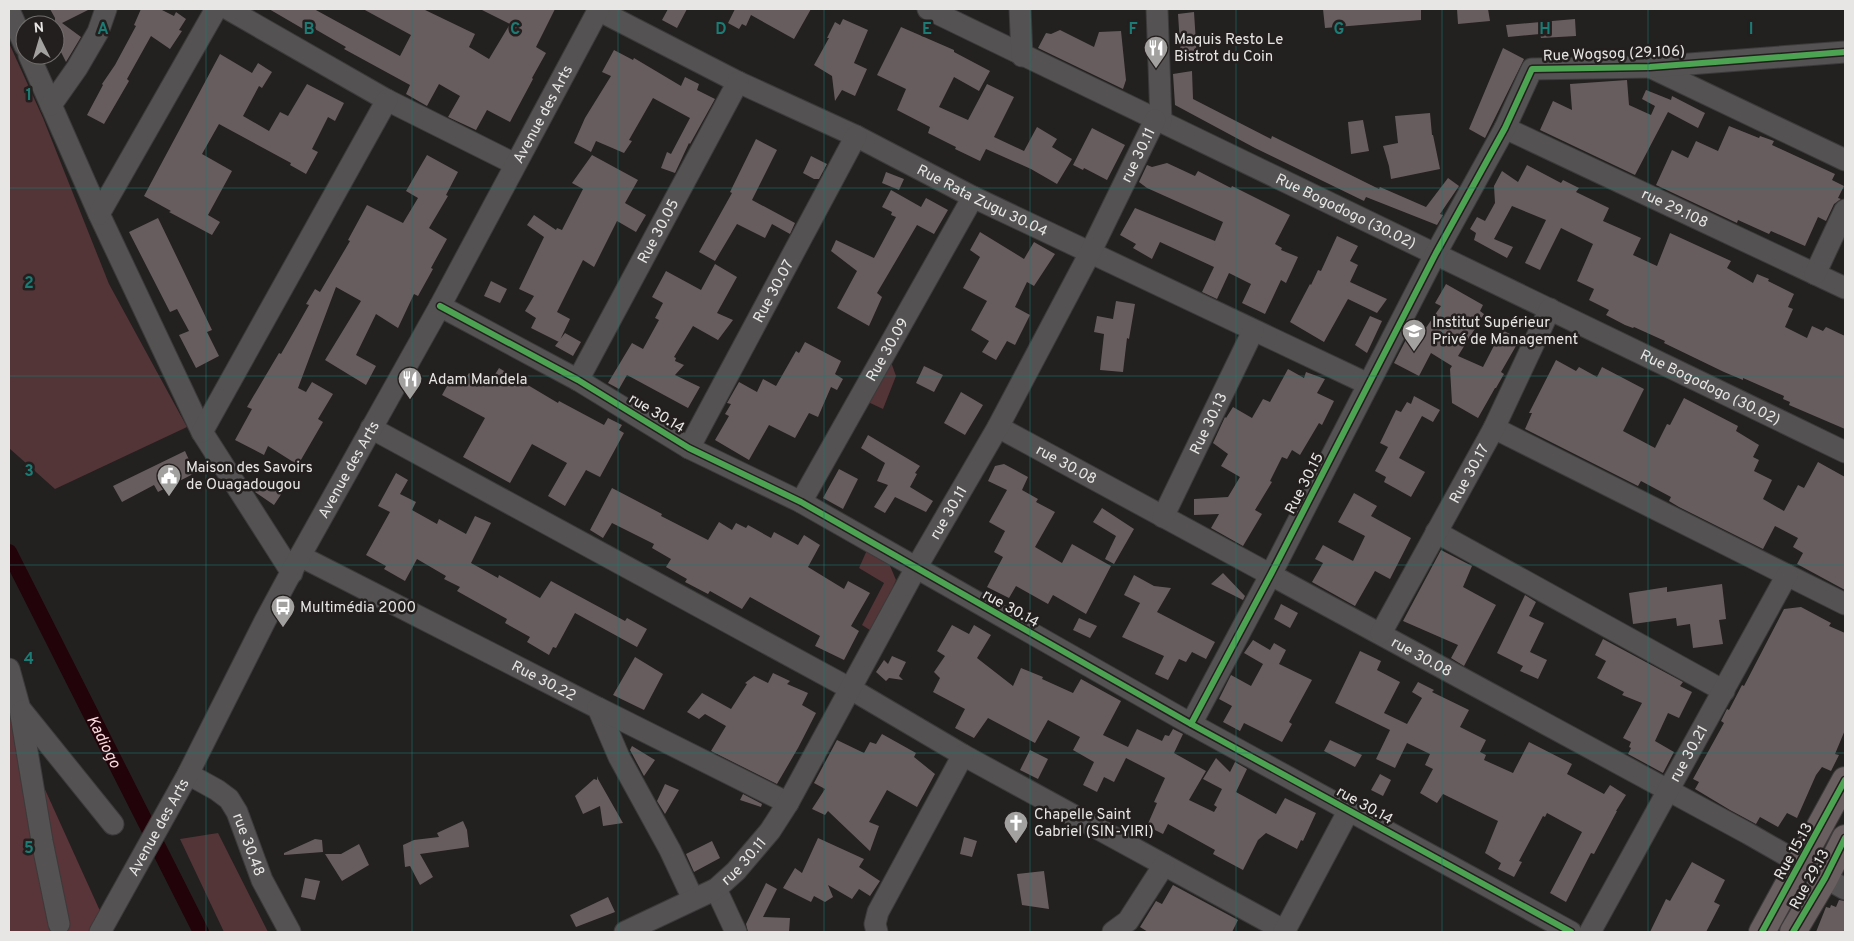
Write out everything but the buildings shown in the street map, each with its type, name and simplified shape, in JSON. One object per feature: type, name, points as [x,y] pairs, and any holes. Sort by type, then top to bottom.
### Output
[{"type":"main road","name":"Rue 15.13","points":[[1762,932],[1845,780]]},
{"type":"main road","name":"Rue 29.13","points":[[1793,932],[1835,884],[1845,838]]},
{"type":"street","points":[[52,105],[98,32],[106,9]]},
{"type":"street","points":[[99,214],[216,9]]},
{"type":"street","points":[[228,9],[386,100],[516,164]]},
{"type":"street","name":"Rue Bogodogo (30.02)","points":[[928,9],[1845,452]]},
{"type":"street","points":[[1020,9],[1022,56]]},
{"type":"street","points":[[1157,9],[1158,120]]},
{"type":"street","points":[[9,10],[15,24]]},
{"type":"street","name":"Rue Rata Zugu 30.04","points":[[599,10],[738,82],[856,136],[974,197],[1368,384]]},
{"type":"street","name":"Avenue des Arts","points":[[100,932],[188,774],[265,621],[440,306],[599,10]]},
{"type":"street","name":"Rue Wogsog (29.106)","points":[[1436,253],[1505,128],[1532,69],[1650,66],[1845,52]]},
{"type":"street","points":[[34,65],[99,214],[202,432],[296,564]]},
{"type":"street","points":[[1650,66],[1845,160]]},
{"type":"street","name":"Rue 30.05","points":[[578,380],[738,82]]},
{"type":"street","points":[[202,432],[386,100]]},
{"type":"street","name":"rue 30.11","points":[[625,932],[716,889],[736,871],[770,831],[788,803],[916,568],[998,427],[1158,120]]},
{"type":"street","name":"rue 29.108","points":[[1505,128],[1845,288]]},
{"type":"street","name":"Rue 30.07","points":[[689,448],[856,136]]},
{"type":"street","name":"Rue 30.09","points":[[802,502],[974,197]]},
{"type":"street","points":[[1815,274],[1845,210]]},
{"type":"street","name":"Rue 30.15","points":[[1191,724],[1271,574],[1436,253]]},
{"type":"street","name":"rue 30.14","points":[[440,306],[578,380],[689,448],[802,502],[1191,724],[1571,932]]},
{"type":"street","name":"Rue 30.17","points":[[1381,633],[1494,428],[1550,309]]},
{"type":"street","name":"Rue 30.13","points":[[1163,517],[1253,331]]},
{"type":"street","name":"rue 30.08","points":[[998,427],[1381,633],[1835,884]]},
{"type":"street","points":[[371,428],[851,689],[963,755],[1284,931],[1349,810]]},
{"type":"street","points":[[1494,428],[1845,604]]},
{"type":"street","points":[[1436,532],[1724,691]]},
{"type":"street","name":"Rue 30.22","points":[[296,564],[598,708],[788,803]]},
{"type":"street","name":"rue 30.21","points":[[1590,932],[1787,575]]},
{"type":"street","points":[[9,669],[20,709],[42,841],[59,924]]},
{"type":"street","points":[[598,708],[619,757],[670,850],[693,899]]},
{"type":"street","points":[[20,709],[113,824]]},
{"type":"street","points":[[877,932],[875,924],[878,912],[963,755]]},
{"type":"street","name":"rue 30.48","points":[[188,774],[229,799],[237,812],[262,880],[290,932]]},
{"type":"street","points":[[1113,932],[1128,921],[1164,865]]},
{"type":"street","points":[[716,889],[736,932]]},
{"type":"shaded area","points":[[9,43],[15,56],[15,65],[19,65],[43,118],[109,284],[187,427],[55,489],[9,448]]},
{"type":"shaded area","points":[[891,362],[896,376],[883,409],[868,402]]},
{"type":"shaded area","points":[[867,550],[888,561],[896,580],[873,632],[862,625],[884,583],[859,568]]},
{"type":"shaded area","points":[[9,710],[105,922],[114,932],[9,932]]},
{"type":"shaded area","points":[[218,833],[268,932],[224,932],[180,839]]},
{"type":"waterway","name":"Kadiogo","points":[[9,552],[201,932]]},
{"type":"cycle path","points":[[1191,724],[1271,574],[1436,253],[1505,128],[1532,69],[1650,67],[1845,52]]},
{"type":"cycle path","points":[[440,306],[578,380],[689,448],[801,502],[1191,724],[1571,932]]},
{"type":"cycle path","points":[[1762,932],[1845,780]]},
{"type":"cycle path","points":[[1793,932],[1825,878],[1845,838]]},
{"type":"place","name":"Maquis Resto Le Bistrot du Coin","points":[[1156,69]]},
{"type":"place","name":"Institut Supérieur Privé de Management","points":[[1414,352]]},
{"type":"place","name":"Adam Mandela","points":[[410,400]]},
{"type":"place","name":"Maison des Savoirs de Ouagadougou","points":[[169,497]]},
{"type":"place","name":"Multimédia 2000","points":[[283,628]]},
{"type":"place","name":"Chapelle Saint Gabriel (SIN-YIRI)","points":[[1016,844]]}]
